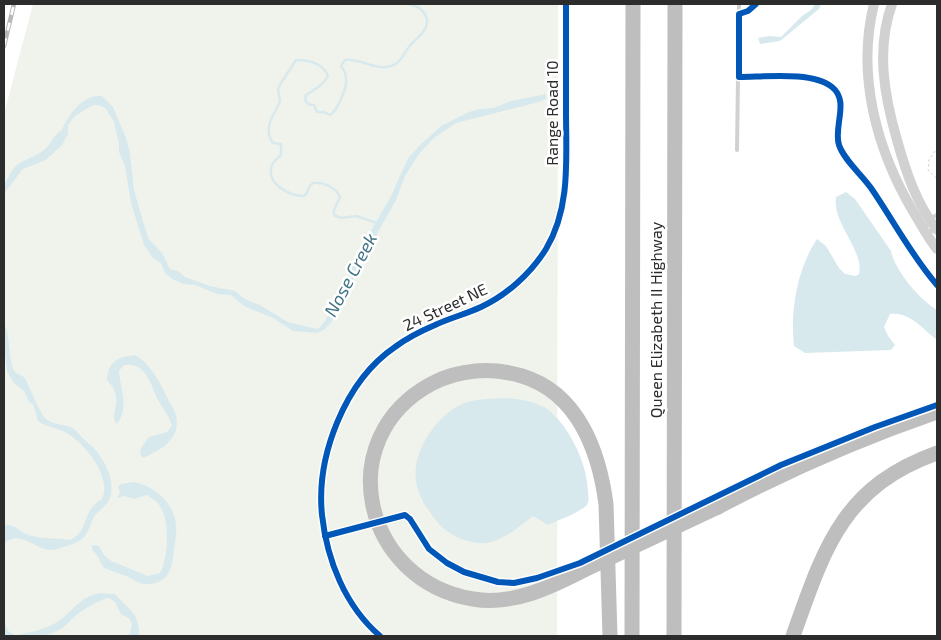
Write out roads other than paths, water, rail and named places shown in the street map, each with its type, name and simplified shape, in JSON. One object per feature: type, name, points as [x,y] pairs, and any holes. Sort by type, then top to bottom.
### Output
[{"type":"highway","name":"Queen Elizabeth II Highway","points":[[632,4],[632,636]]},
{"type":"highway","name":"Queen Elizabeth II Highway","points":[[674,636],[675,4]]},
{"type":"highway","points":[[610,636],[606,504],[604,483],[594,448],[572,410],[552,391],[528,378],[513,373],[475,370],[437,381],[420,390],[406,401],[385,428],[374,456],[371,489],[374,511],[383,534],[390,548],[410,570],[439,589],[473,599],[490,600],[517,597],[537,592],[584,570],[718,507],[785,473],[890,428],[937,412]]},
{"type":"highway","points":[[794,636],[812,584],[830,542],[851,510],[864,496],[894,473],[937,453]]},
{"type":"street","name":"Range Road 10","points":[[558,222],[562,211],[566,177],[566,4]]},
{"type":"street","points":[[874,4],[867,49],[871,102],[880,140],[896,182],[924,231],[937,249]]},
{"type":"street","points":[[892,4],[886,24],[883,45],[887,102],[910,182],[916,197],[933,217],[937,231]]},
{"type":"street","name":"24 Street NE","points":[[380,636],[360,614],[347,594],[336,573],[325,536],[322,510],[323,476],[329,445],[338,421],[362,380],[394,347],[434,325],[482,306],[503,295],[520,280],[546,249],[558,222]]},
{"type":"lane","points":[[737,150],[739,4]]},
{"type":"lane","points":[[924,231],[933,217]]},
{"type":"lane","points":[[924,231],[937,231]]},
{"type":"water","points":[[815,4],[821,4],[819,9],[780,41],[760,44],[758,38],[781,37],[802,16],[811,10]]},
{"type":"water","name":"Nose Creek","points":[[546,94],[546,99],[539,102],[456,123],[434,138],[419,154],[405,176],[396,200],[372,247],[359,262],[351,286],[331,323],[324,330],[317,333],[293,331],[273,318],[244,306],[231,295],[217,294],[195,285],[184,284],[172,279],[165,273],[161,263],[153,258],[144,245],[131,203],[125,166],[119,152],[114,122],[106,109],[101,106],[94,105],[75,116],[68,125],[68,134],[62,145],[46,160],[23,169],[6,191],[4,197],[4,184],[15,167],[47,148],[78,106],[89,98],[102,96],[113,107],[126,138],[130,152],[134,190],[148,238],[162,253],[170,269],[210,286],[235,291],[245,299],[260,305],[288,322],[317,329],[325,321],[344,287],[354,259],[367,243],[372,229],[391,196],[408,158],[420,145],[441,126],[469,112],[493,108],[511,101]]},
{"type":"water","points":[[846,192],[855,199],[891,251],[897,267],[909,284],[937,310],[937,340],[910,318],[903,315],[890,314],[884,327],[895,345],[891,350],[805,353],[794,346],[793,319],[796,291],[804,263],[817,239],[826,246],[839,268],[845,274],[856,276],[859,274],[857,255],[843,227],[836,207],[836,197]]},
{"type":"water","points":[[4,323],[8,335],[13,368],[16,373],[25,378],[46,419],[75,430],[97,452],[111,479],[112,486],[109,500],[94,517],[84,537],[76,543],[56,549],[43,549],[15,538],[4,544],[4,525],[14,526],[34,537],[70,540],[80,531],[91,509],[102,499],[104,490],[103,480],[93,459],[77,440],[60,430],[38,421],[33,404],[29,402],[24,391],[13,382],[7,371]]},
{"type":"water","points":[[135,355],[149,366],[155,375],[174,409],[177,424],[173,437],[168,443],[143,458],[140,454],[141,448],[149,437],[167,432],[172,426],[146,374],[131,365],[124,365],[119,371],[124,405],[121,418],[117,424],[114,416],[116,394],[107,380],[109,368],[119,359]]},
{"type":"water","points":[[507,398],[538,404],[560,421],[572,439],[585,471],[588,503],[578,511],[548,525],[533,516],[502,538],[487,543],[476,543],[461,539],[440,525],[423,501],[416,477],[416,464],[425,440],[433,428],[452,410],[462,404],[473,401]]},
{"type":"water","points":[[134,482],[149,487],[163,497],[175,519],[176,535],[171,567],[162,580],[151,584],[141,583],[104,568],[92,550],[92,545],[99,546],[104,555],[111,561],[148,576],[160,573],[165,559],[167,541],[166,523],[161,508],[157,502],[147,495],[134,499],[125,496],[117,498],[120,492],[118,487],[121,484]]},
{"type":"water","points":[[100,593],[115,594],[133,612],[138,622],[139,636],[126,636],[130,633],[132,624],[130,619],[121,614],[115,602],[109,598],[86,608],[53,633],[33,636],[5,636],[4,622],[9,632],[15,635],[38,630],[50,626],[87,598]]},
{"type":"waterway","points":[[377,223],[356,216],[341,218],[334,215],[334,210],[340,197],[336,190],[325,184],[313,183],[304,196],[287,192],[276,184],[271,174],[271,168],[281,155],[281,144],[273,143],[270,138],[269,127],[280,102],[278,89],[296,60],[315,63],[326,72],[328,76],[326,79],[306,95],[305,100],[308,104],[314,105],[317,112],[324,112],[330,115],[339,104],[344,92],[346,76],[341,66],[345,60],[380,67],[391,66],[397,63],[420,36],[427,23],[425,14],[409,4]]},
{"type":"railway","points":[[4,46],[14,4]]}]
